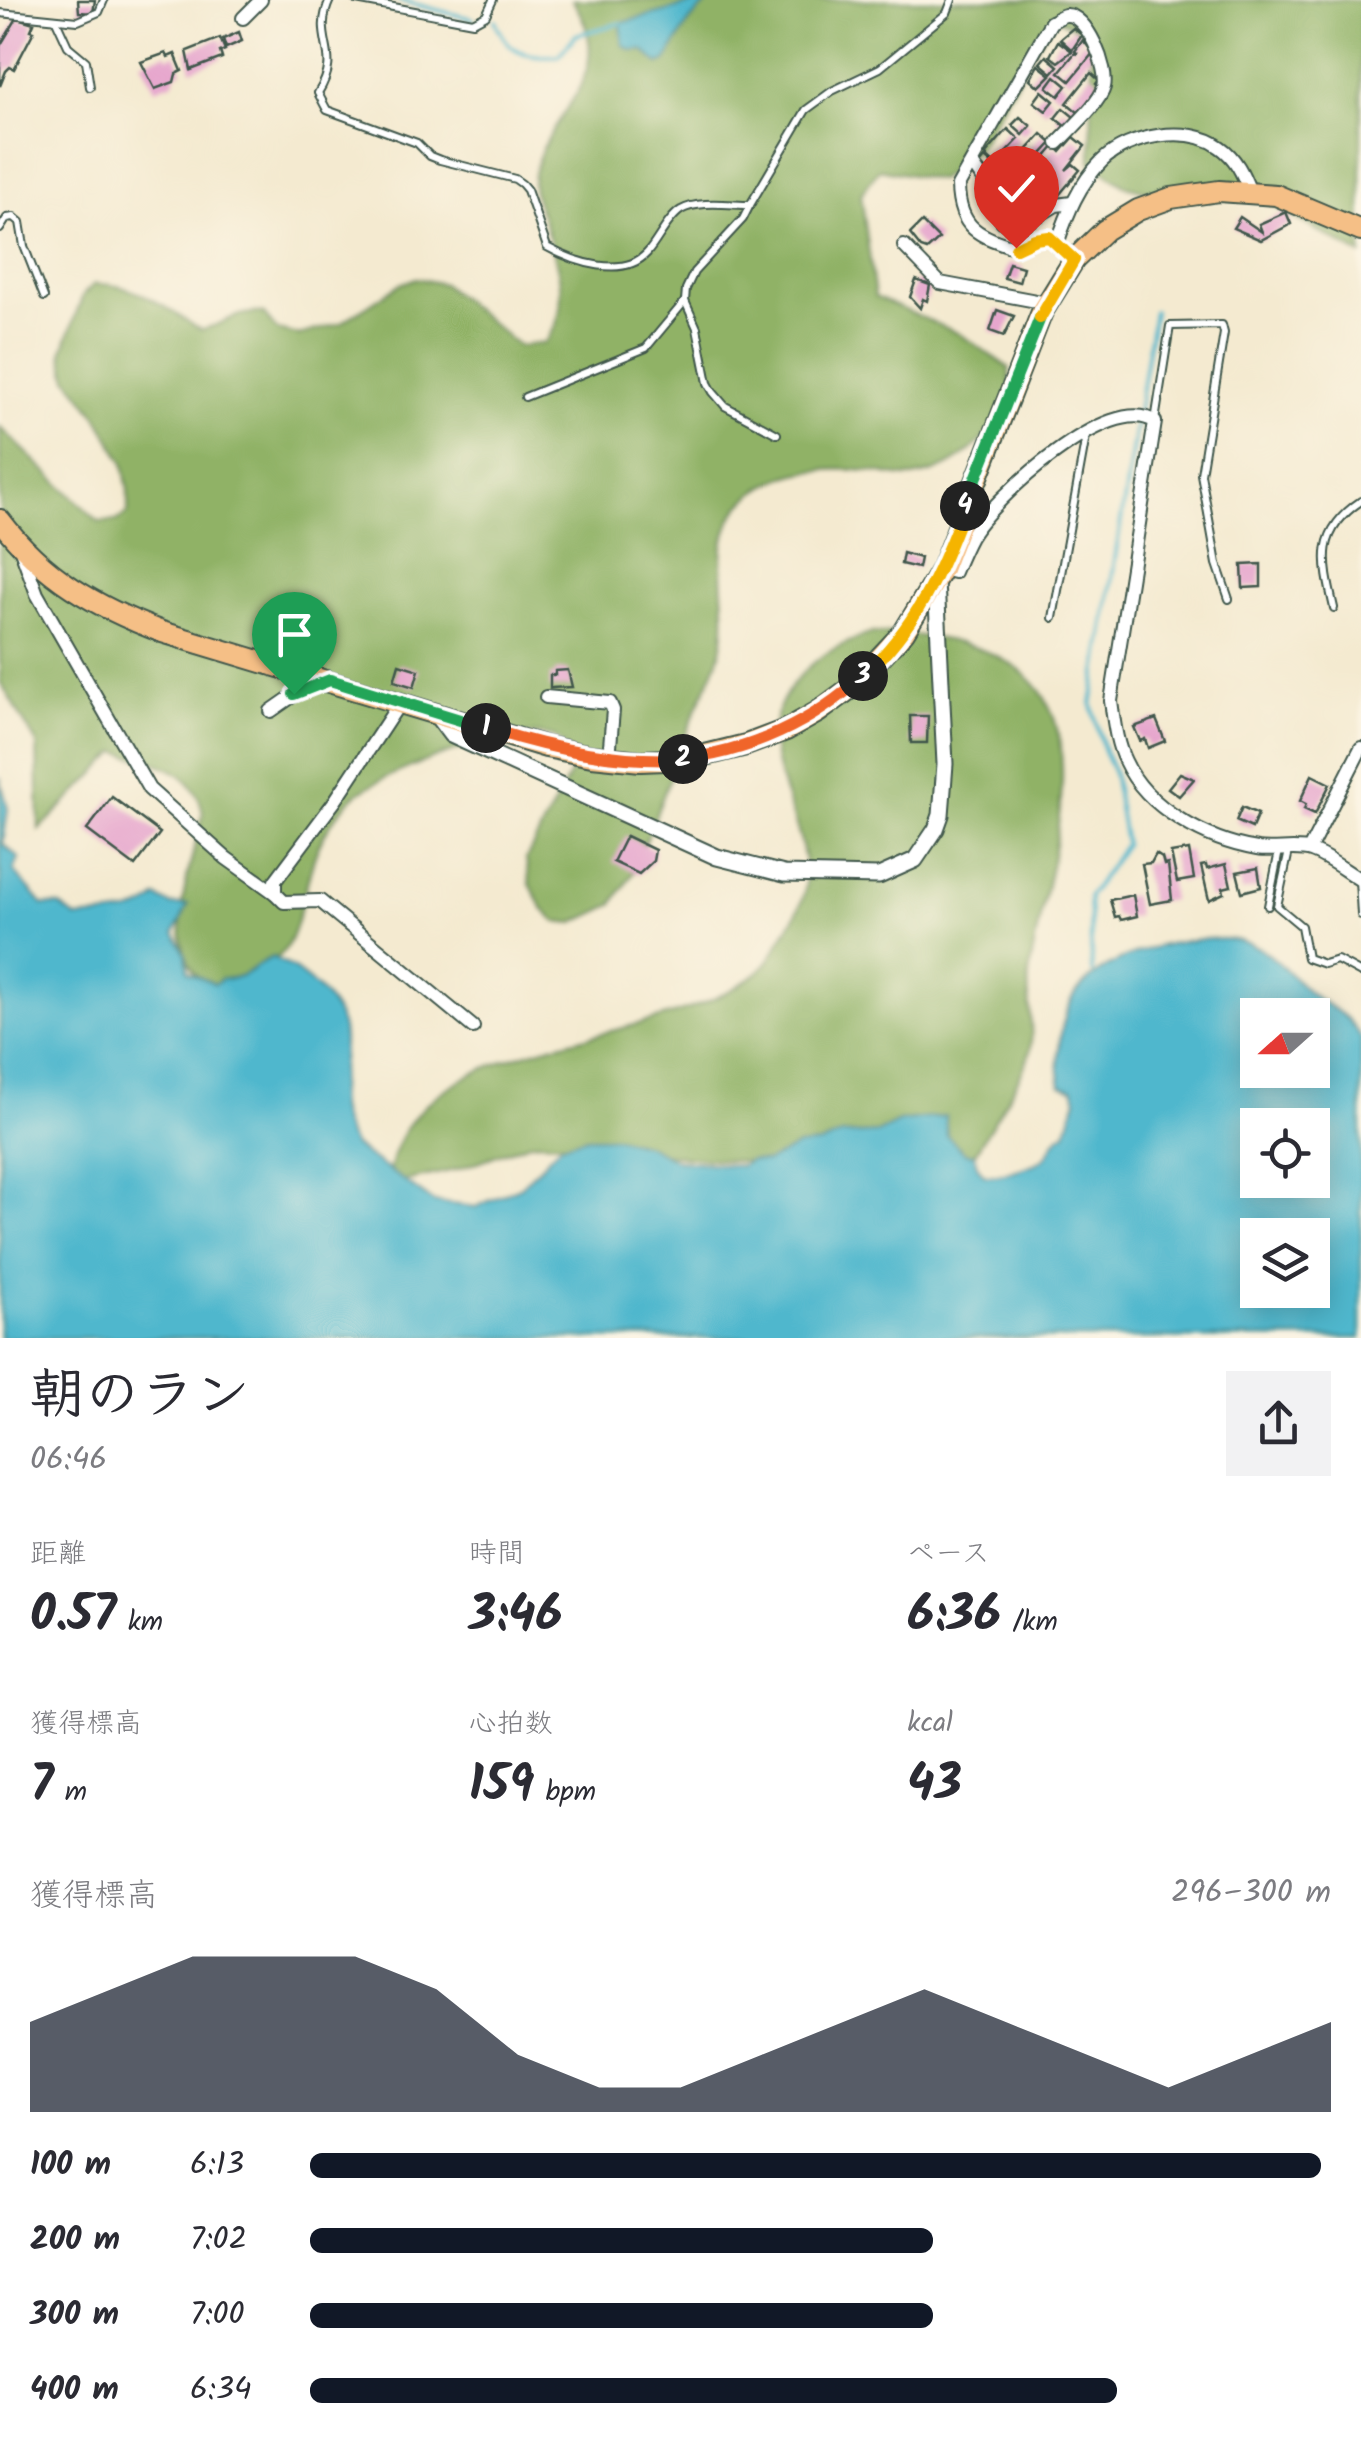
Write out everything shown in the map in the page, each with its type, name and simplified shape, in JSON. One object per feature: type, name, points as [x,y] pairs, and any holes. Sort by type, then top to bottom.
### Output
[{"type":"main road","points":[[0,520],[27,555],[114,614],[546,747],[641,761],[690,758],[786,730],[852,688],[904,632],[939,575],[1047,303],[1074,260],[1106,230],[1138,210],[1172,198],[1219,191],[1276,195],[1361,231]]},
{"type":"street","points":[[243,18],[260,0]]},
{"type":"street","points":[[1058,143],[1104,91],[1106,76],[1090,36],[1075,17],[1066,15],[1051,22],[958,186],[958,210],[968,225],[994,241],[1016,248],[1049,237],[1074,260]]},
{"type":"street","points":[[1057,244],[1072,203],[1103,160],[1148,137],[1200,137],[1220,147],[1242,169],[1250,192]]},
{"type":"street","points":[[972,163],[997,200],[996,214],[1004,224],[1016,229],[1056,205],[1072,203]]},
{"type":"street","points":[[997,200],[1012,193],[1037,168]]},
{"type":"street","points":[[904,246],[940,283],[1047,303]]},
{"type":"street","points":[[436,714],[451,735],[717,857],[784,874],[880,876],[915,860],[940,815],[944,764],[939,575],[954,572],[971,535],[1027,474],[1086,434],[1127,415],[1145,415],[1154,422],[1111,701],[1125,762],[1140,784],[1164,807],[1195,828],[1230,842],[1284,851],[1309,850],[1360,878]]},
{"type":"street","points":[[20,546],[37,594],[149,789],[226,858],[284,902],[320,900],[473,1027]]},
{"type":"street","points":[[271,711],[294,694],[330,680]]},
{"type":"street","points":[[546,697],[610,702],[613,710],[609,758]]},
{"type":"street","points":[[275,893],[276,881],[400,704]]},
{"type":"street","points":[[1309,850],[1361,748]]},
{"type":"lane","points":[[0,13],[78,21],[99,12],[104,0]]},
{"type":"lane","points":[[330,0],[321,19],[329,76],[318,94],[326,110],[417,143],[440,160],[515,179],[528,190],[547,248],[568,260],[632,265],[647,253],[679,210],[750,205]]},
{"type":"lane","points":[[356,0],[473,22],[486,15],[493,0]]},
{"type":"lane","points":[[778,434],[725,406],[713,392],[697,328],[685,301],[686,289],[694,272],[742,219],[806,110],[832,91],[880,68],[947,13],[952,0]]},
{"type":"lane","points":[[56,18],[68,46],[86,62],[90,87]]},
{"type":"lane","points":[[0,228],[7,218],[14,217],[20,222],[24,246],[44,297]]},
{"type":"lane","points":[[525,397],[646,348],[685,301]]},
{"type":"lane","points":[[1154,422],[1170,326],[1222,325],[1224,334],[1200,474],[1216,564],[1229,599]]},
{"type":"lane","points":[[1053,618],[1086,434]]},
{"type":"lane","points":[[1334,608],[1324,554],[1336,522],[1361,501]]},
{"type":"lane","points":[[1268,906],[1284,851]]},
{"type":"lane","points":[[1284,851],[1277,906],[1301,926],[1307,958],[1324,964],[1337,960],[1361,973]]},
{"type":"lane","points":[[1360,878],[1361,915]]},
{"type":"green space","points":[[572,0],[1361,0],[1361,255],[1251,193],[1178,196],[1149,192],[1126,186],[1091,162],[1092,37],[1054,17],[976,151],[939,180],[879,169],[861,194],[875,297],[960,334],[1009,368],[1010,391],[1001,413],[971,450],[929,474],[907,477],[851,470],[803,472],[772,482],[745,501],[733,517],[722,552],[724,627],[720,655],[633,873],[612,905],[574,923],[555,921],[543,909],[530,884],[526,859],[572,770],[572,755],[557,739],[515,736],[424,762],[352,798],[320,843],[295,928],[283,952],[259,972],[210,987],[194,971],[181,930],[186,882],[203,814],[199,798],[183,777],[159,764],[117,752],[39,830],[37,744],[0,682],[0,427],[99,522],[116,521],[128,513],[123,463],[97,416],[68,378],[62,353],[83,295],[94,284],[137,292],[201,330],[238,316],[263,313],[277,330],[299,335],[341,323],[400,284],[416,278],[443,284],[519,346],[544,343],[559,315],[560,283],[533,183],[548,139],[585,76],[590,53],[586,28]]},
{"type":"green space","points":[[872,633],[940,639],[986,651],[1025,674],[1040,691],[1055,720],[1062,790],[1029,975],[1030,1051],[1014,1087],[975,1153],[938,1167],[820,1168],[687,1157],[605,1144],[532,1142],[459,1169],[386,1185],[396,1148],[422,1108],[461,1080],[509,1059],[672,1014],[721,995],[764,966],[795,916],[806,884],[803,850],[775,757],[778,710],[791,687],[817,660]]},
{"type":"water","points":[[703,1],[706,5],[687,25],[666,61],[659,64],[643,50],[623,45],[621,23]]},
{"type":"water","points":[[0,777],[8,809],[3,844],[19,858],[14,871],[43,905],[59,905],[77,918],[131,912],[157,897],[171,905],[188,905],[175,933],[186,955],[188,972],[215,984],[244,974],[273,957],[319,990],[341,1025],[339,1105],[354,1146],[434,1202],[476,1207],[521,1186],[560,1145],[587,1137],[615,1137],[647,1145],[676,1160],[741,1166],[750,1160],[766,1162],[798,1146],[820,1144],[841,1135],[877,1133],[899,1122],[945,1116],[947,1136],[965,1153],[974,1154],[985,1175],[1027,1167],[1042,1160],[1056,1139],[1066,1132],[1077,1099],[1073,1089],[1061,1085],[1060,1039],[1070,1004],[1089,980],[1129,956],[1177,942],[1224,939],[1253,945],[1317,998],[1240,998],[1240,1088],[1330,1088],[1330,1007],[1352,1024],[1361,1038],[1361,1338],[0,1338]]},
{"type":"building","points":[[78,0],[95,0],[93,13],[79,12]]},
{"type":"building","points":[[17,18],[34,23],[34,31],[0,86],[0,46]]},
{"type":"building","points":[[1073,28],[1082,35],[1072,50],[1060,39]]},
{"type":"building","points":[[239,32],[242,41],[226,48],[223,39]]},
{"type":"building","points":[[220,38],[225,50],[220,52],[222,58],[191,70],[187,51]]},
{"type":"building","points":[[1083,40],[1093,53],[1070,81],[1059,72],[1078,54],[1075,51]]},
{"type":"building","points":[[1058,41],[1072,51],[1058,62],[1050,56]]},
{"type":"building","points":[[166,53],[168,57],[175,54],[182,71],[176,74],[174,82],[155,89],[141,62]]},
{"type":"building","points":[[1046,56],[1058,66],[1052,73],[1040,63]]},
{"type":"building","points":[[1038,65],[1051,75],[1039,87],[1030,79]]},
{"type":"building","points":[[1091,73],[1099,80],[1099,87],[1079,113],[1067,103]]},
{"type":"building","points":[[1055,76],[1067,86],[1059,96],[1047,87]]},
{"type":"building","points":[[1042,91],[1054,101],[1046,111],[1034,102]]},
{"type":"building","points":[[1063,108],[1074,117],[1066,127],[1055,118]]},
{"type":"building","points":[[1020,117],[1031,126],[1023,135],[1012,125]]},
{"type":"building","points":[[1008,129],[1019,139],[995,164],[985,155]]},
{"type":"building","points":[[1042,134],[1052,143],[1028,169],[1018,160]]},
{"type":"building","points":[[1074,137],[1085,146],[1066,170],[1073,164],[1080,170],[1059,195],[1049,187],[1053,183],[1039,176],[1044,170],[1038,166],[1055,146],[1061,152]]},
{"type":"building","points":[[985,158],[1011,181],[1001,190],[980,164]]},
{"type":"building","points":[[1286,212],[1291,224],[1261,240],[1233,228],[1240,217],[1262,232],[1259,224]]},
{"type":"building","points":[[922,222],[939,239],[927,250],[910,234]]},
{"type":"building","points":[[1009,263],[1023,267],[1019,282],[1004,278]]},
{"type":"building","points":[[916,280],[930,285],[927,301],[923,299],[920,308],[910,297]]},
{"type":"building","points":[[997,310],[1014,316],[1004,336],[990,331]]},
{"type":"building","points":[[903,553],[920,558],[918,568],[901,564]]},
{"type":"building","points":[[1261,564],[1261,587],[1243,588],[1242,565]]},
{"type":"building","points":[[399,664],[419,670],[414,687],[394,681]]},
{"type":"building","points":[[568,670],[572,687],[550,688],[550,675]]},
{"type":"building","points":[[910,716],[928,716],[927,743],[911,743]]},
{"type":"building","points":[[1156,719],[1165,741],[1148,748],[1134,727]]},
{"type":"building","points":[[1180,773],[1194,779],[1179,796],[1168,788]]},
{"type":"building","points":[[1312,775],[1330,784],[1315,814],[1304,809],[1306,804],[1300,801]]},
{"type":"building","points":[[112,797],[160,833],[135,866],[87,830]]},
{"type":"building","points":[[1242,807],[1258,814],[1252,828],[1236,821]]},
{"type":"building","points":[[626,836],[655,850],[653,861],[639,874],[613,862]]},
{"type":"building","points":[[1189,850],[1194,879],[1177,882],[1171,853]]},
{"type":"building","points":[[1156,854],[1164,865],[1168,864],[1172,900],[1150,904],[1142,864],[1151,863]]},
{"type":"building","points":[[1226,864],[1231,886],[1209,900],[1201,866],[1206,865],[1207,869]]},
{"type":"building","points":[[1258,868],[1261,887],[1242,892],[1237,872]]},
{"type":"building","points":[[1133,895],[1137,916],[1121,920],[1115,917],[1110,900]]},
{"type":"waterway","points":[[398,0],[473,19]]},
{"type":"waterway","points":[[495,20],[505,40],[518,51],[546,56],[558,56],[576,35],[621,23]]},
{"type":"waterway","points":[[1092,972],[1089,896],[1125,844],[1113,771],[1092,705],[1154,311]]},
{"type":"route","points":[[294,694],[330,680],[546,747],[641,761],[690,758],[746,744],[786,730],[818,712],[852,688],[880,660],[932,590],[1042,312],[1074,260],[1049,237],[1016,248]]}]
